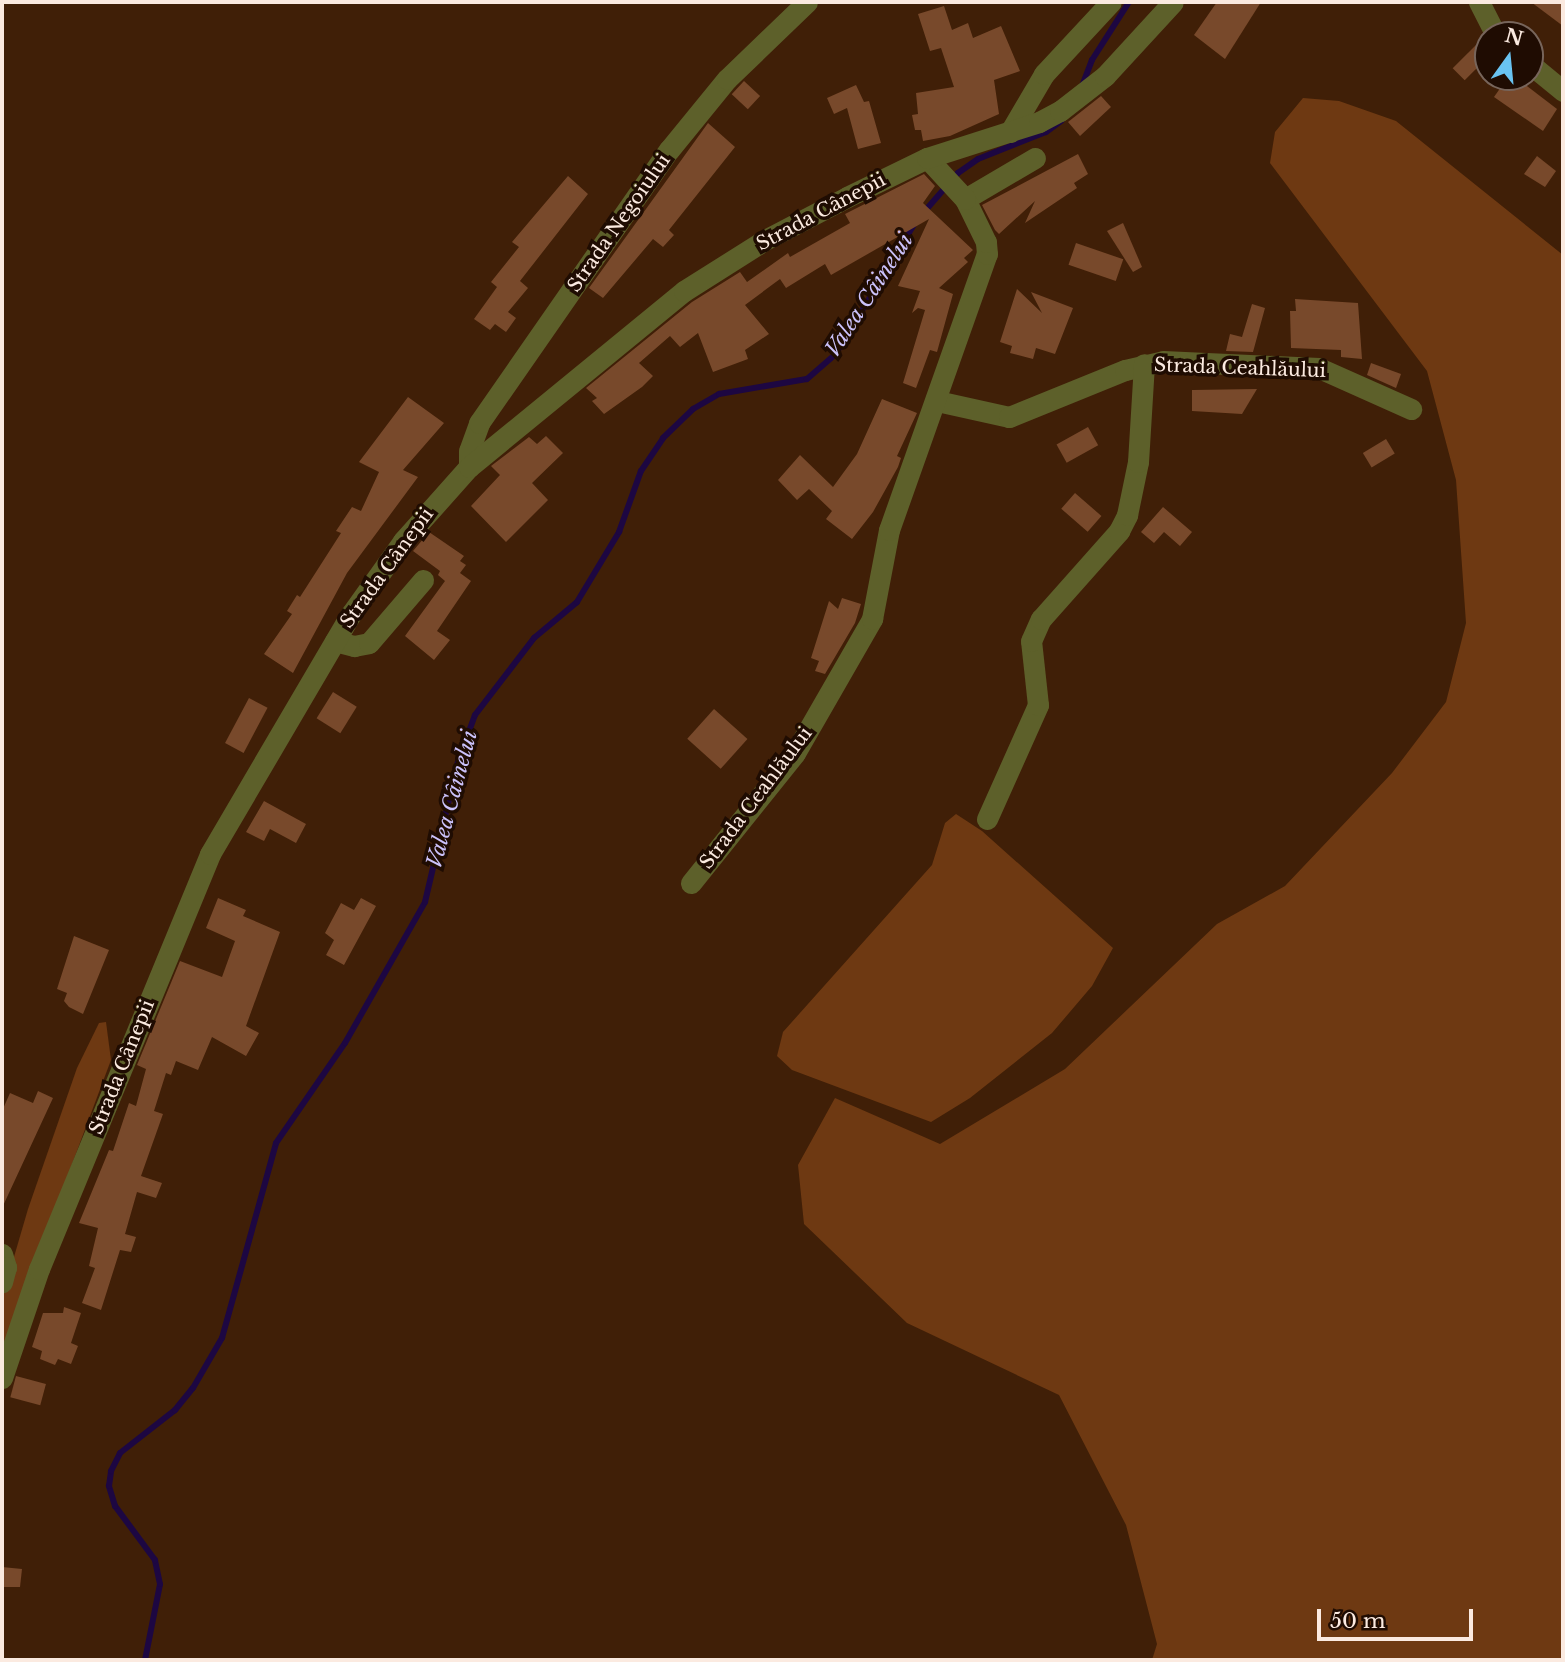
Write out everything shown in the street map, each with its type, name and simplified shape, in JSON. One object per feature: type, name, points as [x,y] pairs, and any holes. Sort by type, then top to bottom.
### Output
[{"type":"street","name":"Strada Negoiului","points":[[469,467],[469,451],[479,423],[669,150],[727,79],[807,2]]},
{"type":"street","points":[[1010,132],[1044,74],[1111,2]]},
{"type":"street","name":"Strada Cânepii","points":[[2,1378],[39,1269],[210,853],[335,641],[403,541],[469,467],[684,291],[763,241],[927,159],[1010,132],[1060,111],[1105,76],[1172,2]]},
{"type":"street","points":[[1479,2],[1489,21]]},
{"type":"street","points":[[1544,75],[1563,91]]},
{"type":"street","name":"Strada Ceahlăului","points":[[691,883],[795,753],[866,635],[888,530],[937,401],[987,254],[986,242],[965,199],[927,159]]},
{"type":"street","points":[[965,199],[1035,159]]},
{"type":"street","name":"Strada Ceahlăului","points":[[937,401],[1009,416],[1144,364],[1163,361],[1319,368],[1410,409]]},
{"type":"street","name":"Strada Ceahlăului","points":[[987,819],[1038,705],[1031,641],[1041,619],[1119,531],[1127,515],[1138,462],[1144,364]]},
{"type":"street","points":[[335,641],[354,646],[369,643],[423,580]]},
{"type":"street","points":[[2,1254],[6,1267],[2,1282]]},
{"type":"shaded area","points":[[1303,98],[1339,101],[1396,121],[1563,255],[1563,1660],[1152,1660],[1157,1644],[1126,1525],[1059,1395],[907,1323],[804,1224],[798,1165],[835,1098],[940,1144],[1065,1069],[1217,924],[1285,886],[1392,773],[1446,702],[1466,623],[1456,480],[1427,371],[1270,163],[1275,132]]},
{"type":"shaded area","points":[[956,814],[982,831],[1113,948],[1092,986],[1052,1033],[970,1098],[931,1122],[792,1070],[777,1056],[783,1032],[932,865],[945,823]]},
{"type":"shaded area","points":[[106,1022],[111,1060],[2,1351],[2,1298],[28,1209],[77,1068],[99,1023]]},
{"type":"building","points":[[1217,2],[1261,2],[1225,59],[1194,35]]},
{"type":"building","points":[[1531,2],[1563,2],[1563,26]]},
{"type":"building","points":[[944,6],[952,30],[968,23],[973,38],[1001,26],[1020,71],[994,80],[999,114],[950,136],[923,141],[921,130],[915,130],[912,115],[918,114],[916,93],[954,87],[941,48],[930,51],[918,14]]},
{"type":"building","points":[[1474,47],[1474,71],[1465,80],[1453,68]]},
{"type":"building","points":[[744,81],[760,96],[748,109],[732,94]]},
{"type":"building","points":[[856,85],[864,102],[869,101],[881,143],[858,149],[847,108],[834,114],[827,98]]},
{"type":"building","points":[[1498,91],[1533,91],[1557,109],[1543,131],[1494,97]]},
{"type":"building","points":[[1101,96],[1111,107],[1080,136],[1068,122]]},
{"type":"building","points":[[708,123],[735,147],[669,230],[674,235],[663,247],[653,239],[603,298],[589,288]]},
{"type":"building","points":[[1078,154],[1088,174],[1074,183],[1077,188],[1025,223],[1035,201],[999,234],[995,230],[982,205]]},
{"type":"building","points":[[1537,156],[1556,171],[1545,187],[1524,174]]},
{"type":"building","points":[[924,174],[935,186],[923,203],[973,250],[964,258],[968,262],[939,288],[953,294],[937,352],[930,350],[916,388],[903,383],[925,310],[918,308],[912,313],[920,291],[898,286],[929,219],[831,275],[825,264],[786,288],[780,279],[745,305],[769,334],[745,350],[748,359],[713,372],[698,333],[680,347],[670,336],[639,363],[653,376],[642,387],[604,414],[592,401],[597,398],[586,388],[692,302],[740,272],[747,282],[788,253],[790,257],[850,223],[845,214]]},
{"type":"building","points":[[568,176],[588,194],[520,281],[528,288],[508,312],[516,318],[506,332],[495,324],[490,330],[474,319],[497,287],[491,282],[519,247],[512,242]]},
{"type":"building","points":[[1123,223],[1142,267],[1133,272],[1107,231]]},
{"type":"building","points":[[1076,243],[1123,259],[1116,281],[1069,265]]},
{"type":"building","points":[[1017,289],[1042,313],[1031,292],[1073,308],[1055,354],[1036,348],[1033,359],[1010,353],[1012,346],[1000,342]]},
{"type":"building","points":[[1295,299],[1358,303],[1362,359],[1341,357],[1341,350],[1291,348],[1290,311],[1296,311]]},
{"type":"building","points":[[1252,304],[1265,308],[1253,352],[1226,351],[1230,334],[1242,337]]},
{"type":"building","points":[[1371,363],[1401,374],[1396,388],[1367,375]]},
{"type":"building","points":[[1257,389],[1242,414],[1192,411],[1192,390]]},
{"type":"building","points":[[408,397],[444,423],[403,470],[418,477],[347,573],[293,673],[264,654],[292,614],[287,611],[297,595],[300,597],[341,533],[336,531],[352,507],[361,511],[379,472],[359,462]]},
{"type":"building","points":[[882,399],[917,413],[897,456],[901,458],[898,467],[873,512],[852,539],[826,519],[832,511],[809,489],[797,500],[778,480],[800,455],[833,487],[857,454]]},
{"type":"building","points":[[1088,427],[1098,445],[1067,463],[1057,444]]},
{"type":"building","points":[[546,436],[563,453],[532,483],[548,500],[506,542],[471,506],[500,475],[491,466],[529,437],[537,444]]},
{"type":"building","points":[[1386,439],[1395,454],[1372,467],[1363,453]]},
{"type":"building","points":[[1075,493],[1101,516],[1088,532],[1061,509]]},
{"type":"building","points":[[1163,507],[1192,532],[1180,546],[1164,532],[1154,543],[1141,532]]},
{"type":"building","points":[[429,532],[464,556],[460,561],[466,565],[460,573],[471,581],[437,631],[450,640],[434,660],[405,636],[445,581],[438,575],[440,571],[413,551]]},
{"type":"building","points":[[842,598],[861,604],[855,623],[825,674],[815,671],[819,661],[811,658],[829,601],[838,609]]},
{"type":"building","points":[[333,692],[357,707],[340,733],[317,718]]},
{"type":"building","points":[[249,698],[268,708],[244,753],[225,743]]},
{"type":"building","points":[[714,709],[747,739],[721,769],[687,739]]},
{"type":"building","points":[[264,801],[306,824],[296,843],[270,829],[264,841],[246,832]]},
{"type":"building","points":[[218,898],[246,910],[243,916],[280,932],[246,1026],[259,1033],[246,1056],[212,1037],[198,1070],[176,1061],[171,1075],[166,1073],[154,1111],[163,1114],[141,1176],[162,1183],[156,1198],[137,1192],[125,1234],[136,1237],[131,1252],[120,1250],[101,1310],[82,1303],[95,1268],[89,1266],[98,1228],[79,1223],[109,1150],[113,1151],[129,1103],[136,1106],[146,1069],[137,1065],[180,961],[222,977],[235,941],[206,928]]},
{"type":"building","points":[[361,898],[376,906],[344,965],[326,955],[334,940],[325,933],[341,903],[354,910]]},
{"type":"building","points":[[74,936],[109,950],[83,1014],[69,1007],[64,1001],[67,993],[57,989]]},
{"type":"building","points":[[38,1091],[53,1098],[2,1208],[2,1111],[10,1093],[33,1103]]},
{"type":"building","points":[[64,1307],[81,1313],[71,1343],[78,1346],[71,1364],[58,1359],[55,1365],[40,1359],[42,1351],[32,1347],[43,1313],[63,1313]]},
{"type":"building","points":[[16,1376],[46,1384],[40,1405],[10,1397]]},
{"type":"building","points":[[2,1567],[22,1569],[20,1587],[2,1587]]},
{"type":"waterway","name":"Valea Câinelui","points":[[1082,86],[1092,60],[1129,2]]},
{"type":"waterway","name":"Valea Câinelui","points":[[924,212],[958,173],[978,159],[1046,132],[1061,121]]},
{"type":"waterway","name":"Valea Câinelui","points":[[145,1660],[160,1584],[155,1560],[115,1506],[109,1486],[111,1471],[120,1453],[175,1410],[193,1388],[222,1338],[276,1143],[345,1043],[425,902],[458,761],[475,715],[534,638],[577,602],[619,532],[641,471],[663,438],[693,409],[719,394],[807,379],[835,355],[915,223]]}]
